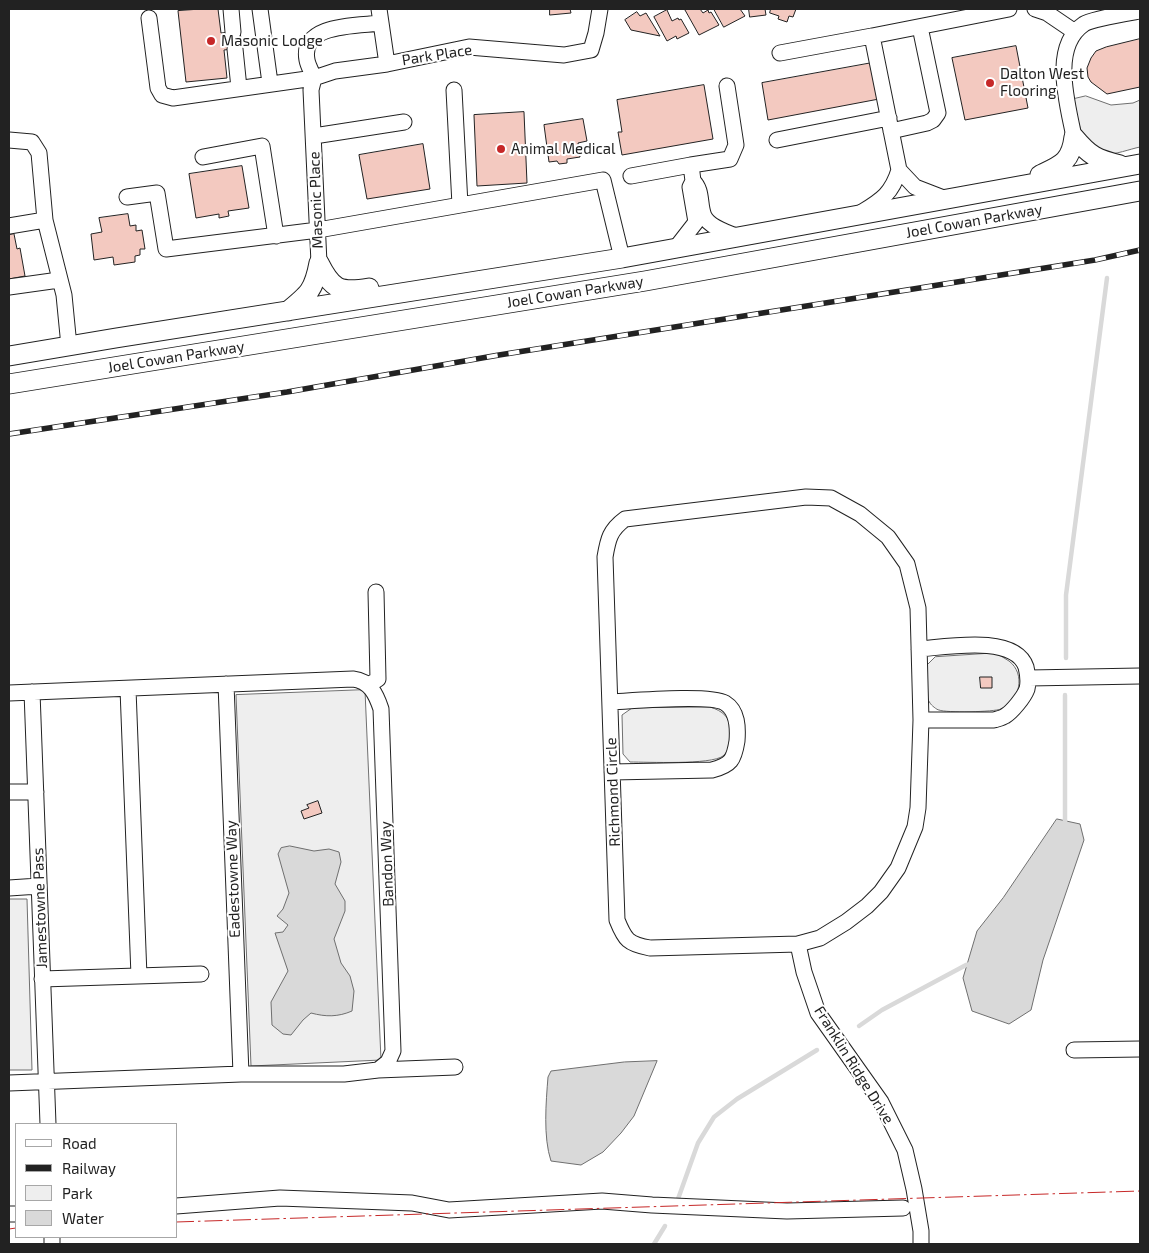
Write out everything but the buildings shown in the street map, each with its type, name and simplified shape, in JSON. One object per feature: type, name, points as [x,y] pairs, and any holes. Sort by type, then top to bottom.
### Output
[{"type":"main road","points":[[1074,136],[1085,150],[1094,157],[1134,166]]},
{"type":"main road","points":[[1017,186],[1062,164],[1072,148],[1074,136]]},
{"type":"main road","name":"Joel Cowan Parkway","points":[[9,356],[622,258],[1134,166]]},
{"type":"main road","name":"Joel Cowan Parkway","points":[[9,384],[645,281],[1140,191]]},
{"type":"main road","points":[[319,262],[326,278],[333,285],[350,291],[456,276],[491,279]]},
{"type":"main road","name":"Masonic Place","points":[[288,311],[311,291],[319,262]]},
{"type":"street","points":[[230,9],[233,32]]},
{"type":"street","points":[[260,9],[270,83]]},
{"type":"street","name":"Park Place","points":[[149,18],[158,88],[162,95],[173,98],[314,78],[334,70],[387,64],[469,48],[564,55],[591,50],[600,9]]},
{"type":"street","points":[[780,53],[1009,9]]},
{"type":"street","points":[[1036,9],[1047,13],[1075,32]]},
{"type":"street","points":[[1074,136],[1063,79],[1064,63],[1075,32],[1085,23],[1140,11]]},
{"type":"street","points":[[314,78],[307,61],[307,45],[312,39],[328,29],[380,16],[387,64]]},
{"type":"street","points":[[777,140],[890,124],[927,123],[933,120],[938,113],[920,27]]},
{"type":"street","points":[[872,36],[899,170],[915,187],[946,199]]},
{"type":"street","points":[[235,49],[239,88]]},
{"type":"street","name":"Masonic Place","points":[[314,78],[311,90],[319,262]]},
{"type":"street","points":[[632,176],[730,159],[736,145],[727,86]]},
{"type":"street","points":[[454,90],[460,205]]},
{"type":"street","points":[[314,136],[404,122]]},
{"type":"street","points":[[9,140],[32,142],[39,153],[45,220],[64,295],[69,346]]},
{"type":"street","points":[[203,157],[262,146],[276,236]]},
{"type":"street","points":[[675,249],[696,222],[690,187],[693,181],[691,166]]},
{"type":"street","points":[[859,215],[877,203],[891,190],[899,170]]},
{"type":"street","points":[[127,196],[157,193],[166,249],[318,230],[603,180],[622,258]]},
{"type":"street","points":[[693,181],[698,185],[704,217],[714,226],[739,238]]},
{"type":"street","points":[[9,226],[45,220]]},
{"type":"street","points":[[9,288],[59,280]]},
{"type":"street","name":"Richmond Circle","points":[[784,498],[831,498],[860,514],[888,537],[907,564],[918,608],[919,649],[921,720],[918,808],[915,827],[898,868],[881,892],[867,906],[820,938],[798,944],[650,948],[635,946],[624,937],[617,920],[605,557],[608,540],[615,527],[625,519],[784,498]]},
{"type":"street","points":[[9,693],[353,679],[361,680],[369,685],[378,680],[376,592]]},
{"type":"street","points":[[919,649],[981,645],[1000,647],[1015,652],[1024,662],[1029,678],[1026,691],[1005,716],[994,720],[921,720]]},
{"type":"street","points":[[1029,678],[1140,676]]},
{"type":"street","name":"Eadestowne Way","points":[[226,684],[241,1074]]},
{"type":"street","name":"Bandon Way","points":[[369,685],[377,696],[381,709],[393,1051],[388,1062],[378,1070]]},
{"type":"street","points":[[128,688],[139,976]]},
{"type":"street","name":"Jamestowne Pass","points":[[32,692],[48,1123]]},
{"type":"street","points":[[610,702],[708,699],[725,703],[736,714],[738,732],[735,754],[726,766],[712,770],[612,772]]},
{"type":"street","points":[[9,792],[36,792]]},
{"type":"street","points":[[9,888],[39,886]]},
{"type":"street","name":"Franklin Ridge Drive","points":[[798,944],[804,972],[818,1013],[881,1102],[905,1150],[914,1188],[921,1231],[921,1244]]},
{"type":"street","points":[[42,979],[201,974]]},
{"type":"street","points":[[1074,1050],[1140,1049]]},
{"type":"street","points":[[9,1083],[241,1074],[344,1074],[378,1070],[455,1067]]},
{"type":"street","points":[[178,1206],[280,1198],[412,1203],[449,1210],[602,1201],[787,1211],[903,1208]]},
{"type":"green space","points":[[1086,96],[1111,105],[1133,103],[1140,100],[1140,147],[1118,153],[1105,154],[1090,147],[1079,124],[1074,99]]},
{"type":"green space","points":[[996,653],[1009,661],[1018,673],[1019,680],[1016,694],[1007,705],[997,710],[943,711],[938,710],[928,700],[926,690],[927,665],[935,657]]},
{"type":"green space","points":[[365,690],[381,1060],[251,1066],[236,695]]},
{"type":"green space","points":[[710,707],[719,710],[729,722],[730,744],[723,756],[706,761],[693,762],[630,762],[623,754],[622,715],[632,708]]},
{"type":"green space","points":[[9,899],[27,899],[32,1070],[9,1070]]},
{"type":"water","points":[[1057,819],[1080,824],[1084,840],[1043,960],[1031,1010],[1009,1024],[972,1011],[963,978],[977,931],[1003,898]]},
{"type":"water","points":[[290,846],[314,851],[329,849],[339,852],[341,862],[335,884],[345,901],[345,911],[334,939],[341,963],[350,976],[354,991],[352,1011],[332,1016],[311,1013],[291,1035],[283,1034],[272,1025],[271,1002],[288,971],[275,933],[283,932],[288,925],[277,916],[283,909],[289,893],[278,854],[281,848]]},
{"type":"water","points":[[657,1061],[634,1116],[603,1152],[581,1165],[551,1161],[547,1141],[546,1097],[548,1077],[551,1071],[624,1062]]},
{"type":"waterway","points":[[1066,658],[1066,595],[1107,278]]},
{"type":"waterway","points":[[1065,695],[1065,826]]},
{"type":"waterway","points":[[859,1026],[882,1010],[971,964]]},
{"type":"waterway","points":[[678,1199],[698,1143],[714,1117],[737,1099],[817,1050]]},
{"type":"waterway","points":[[654,1244],[665,1226]]},
{"type":"railway","points":[[9,434],[287,392],[499,355],[1095,260],[1140,250]]},
{"type":"power","points":[[178,1222],[1140,1191]]},
{"type":"power","points":[[9,1229],[15,1228]]},
{"type":"place","name":"Masonic Lodge","points":[[211,41]]},
{"type":"place","name":"Dalton West Flooring","points":[[990,83]]},
{"type":"place","name":"Animal Medical","points":[[501,149]]}]
